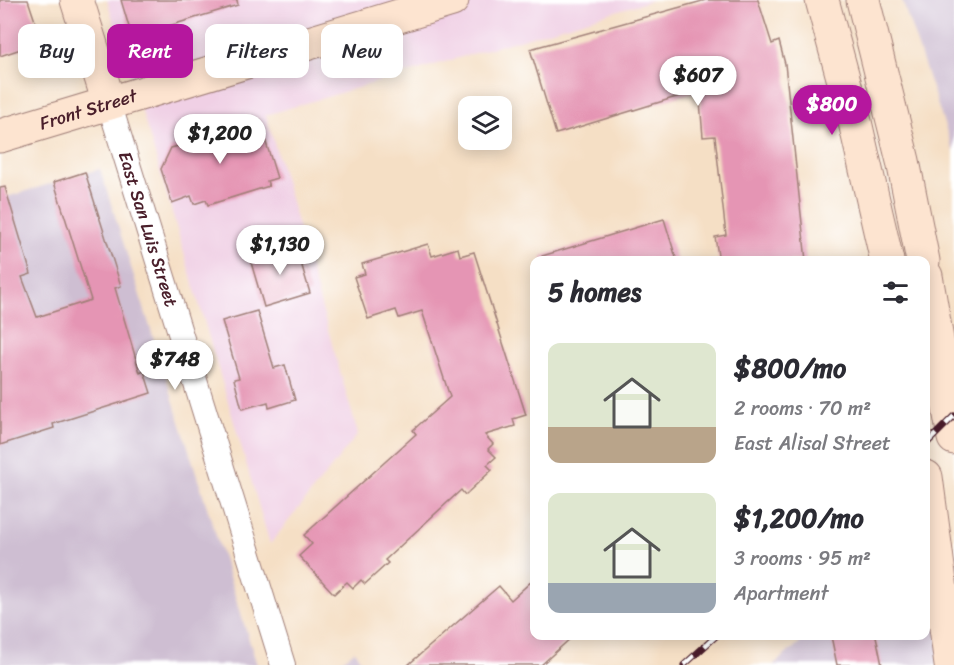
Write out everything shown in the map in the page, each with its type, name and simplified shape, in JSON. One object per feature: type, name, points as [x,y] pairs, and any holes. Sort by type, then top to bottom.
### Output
[{"type":"main road","name":"East San Luis Street","points":[[76,0],[109,104]]},
{"type":"main road","name":"Front Street","points":[[0,136],[452,0]]},
{"type":"main road","points":[[822,0],[855,122],[886,256]]},
{"type":"main road","points":[[863,0],[900,151],[922,256]]},
{"type":"main road","points":[[930,299],[954,438]]},
{"type":"main road","points":[[930,507],[951,665]]},
{"type":"street","name":"East San Luis Street","points":[[109,104],[283,665]]},
{"type":"shaded area","points":[[107,0],[653,0],[403,74],[403,24],[321,24],[321,78],[391,78],[266,115],[358,434],[270,544],[131,78],[193,78],[193,24],[114,24]]},
{"type":"shaded area","points":[[902,0],[954,0],[954,153]]},
{"type":"shaded area","points":[[100,169],[257,665],[0,665],[0,199]]},
{"type":"shaded area","points":[[930,590],[954,665],[773,665],[803,640],[930,640]]},
{"type":"shaded area","points":[[355,651],[363,665],[335,665]]},
{"type":"building","points":[[0,0],[28,0],[36,24],[18,24],[18,50],[0,56]]},
{"type":"building","points":[[121,0],[237,0],[238,5],[175,24],[128,24]]},
{"type":"building","points":[[706,0],[758,0],[772,44],[779,41],[785,64],[805,256],[718,256],[715,237],[726,235],[715,136],[703,137],[699,90],[556,134],[530,49]]},
{"type":"building","points":[[250,120],[251,122],[259,120],[277,178],[267,181],[269,186],[208,205],[206,200],[194,204],[191,196],[172,203],[161,169],[171,148],[190,143],[188,139]]},
{"type":"building","points":[[85,172],[121,286],[115,288],[140,373],[144,371],[151,393],[53,424],[54,428],[0,445],[0,188],[5,187],[31,274],[22,277],[37,317],[91,300],[54,182]]},
{"type":"building","points":[[664,219],[675,256],[542,256]]},
{"type":"building","points":[[428,244],[432,256],[458,248],[460,256],[474,252],[526,415],[513,419],[515,426],[485,435],[493,444],[488,449],[496,457],[487,465],[492,470],[465,495],[461,490],[385,560],[388,563],[365,584],[361,580],[353,588],[347,582],[334,594],[299,556],[312,544],[304,535],[416,434],[413,430],[450,397],[422,311],[399,318],[396,310],[368,319],[354,277],[365,274],[362,264]]},
{"type":"building","points":[[296,246],[310,293],[264,307],[250,259]]},
{"type":"building","points":[[257,311],[274,368],[285,365],[295,400],[269,408],[268,402],[242,409],[234,379],[239,378],[222,321]]},
{"type":"building","points":[[530,583],[530,640],[569,640],[541,665],[408,665],[499,586],[511,600]]},
{"type":"building","points":[[832,640],[877,640],[882,665],[837,665]]},
{"type":"railway","points":[[930,440],[954,416]]},
{"type":"railway","points":[[684,665],[712,640]]}]
